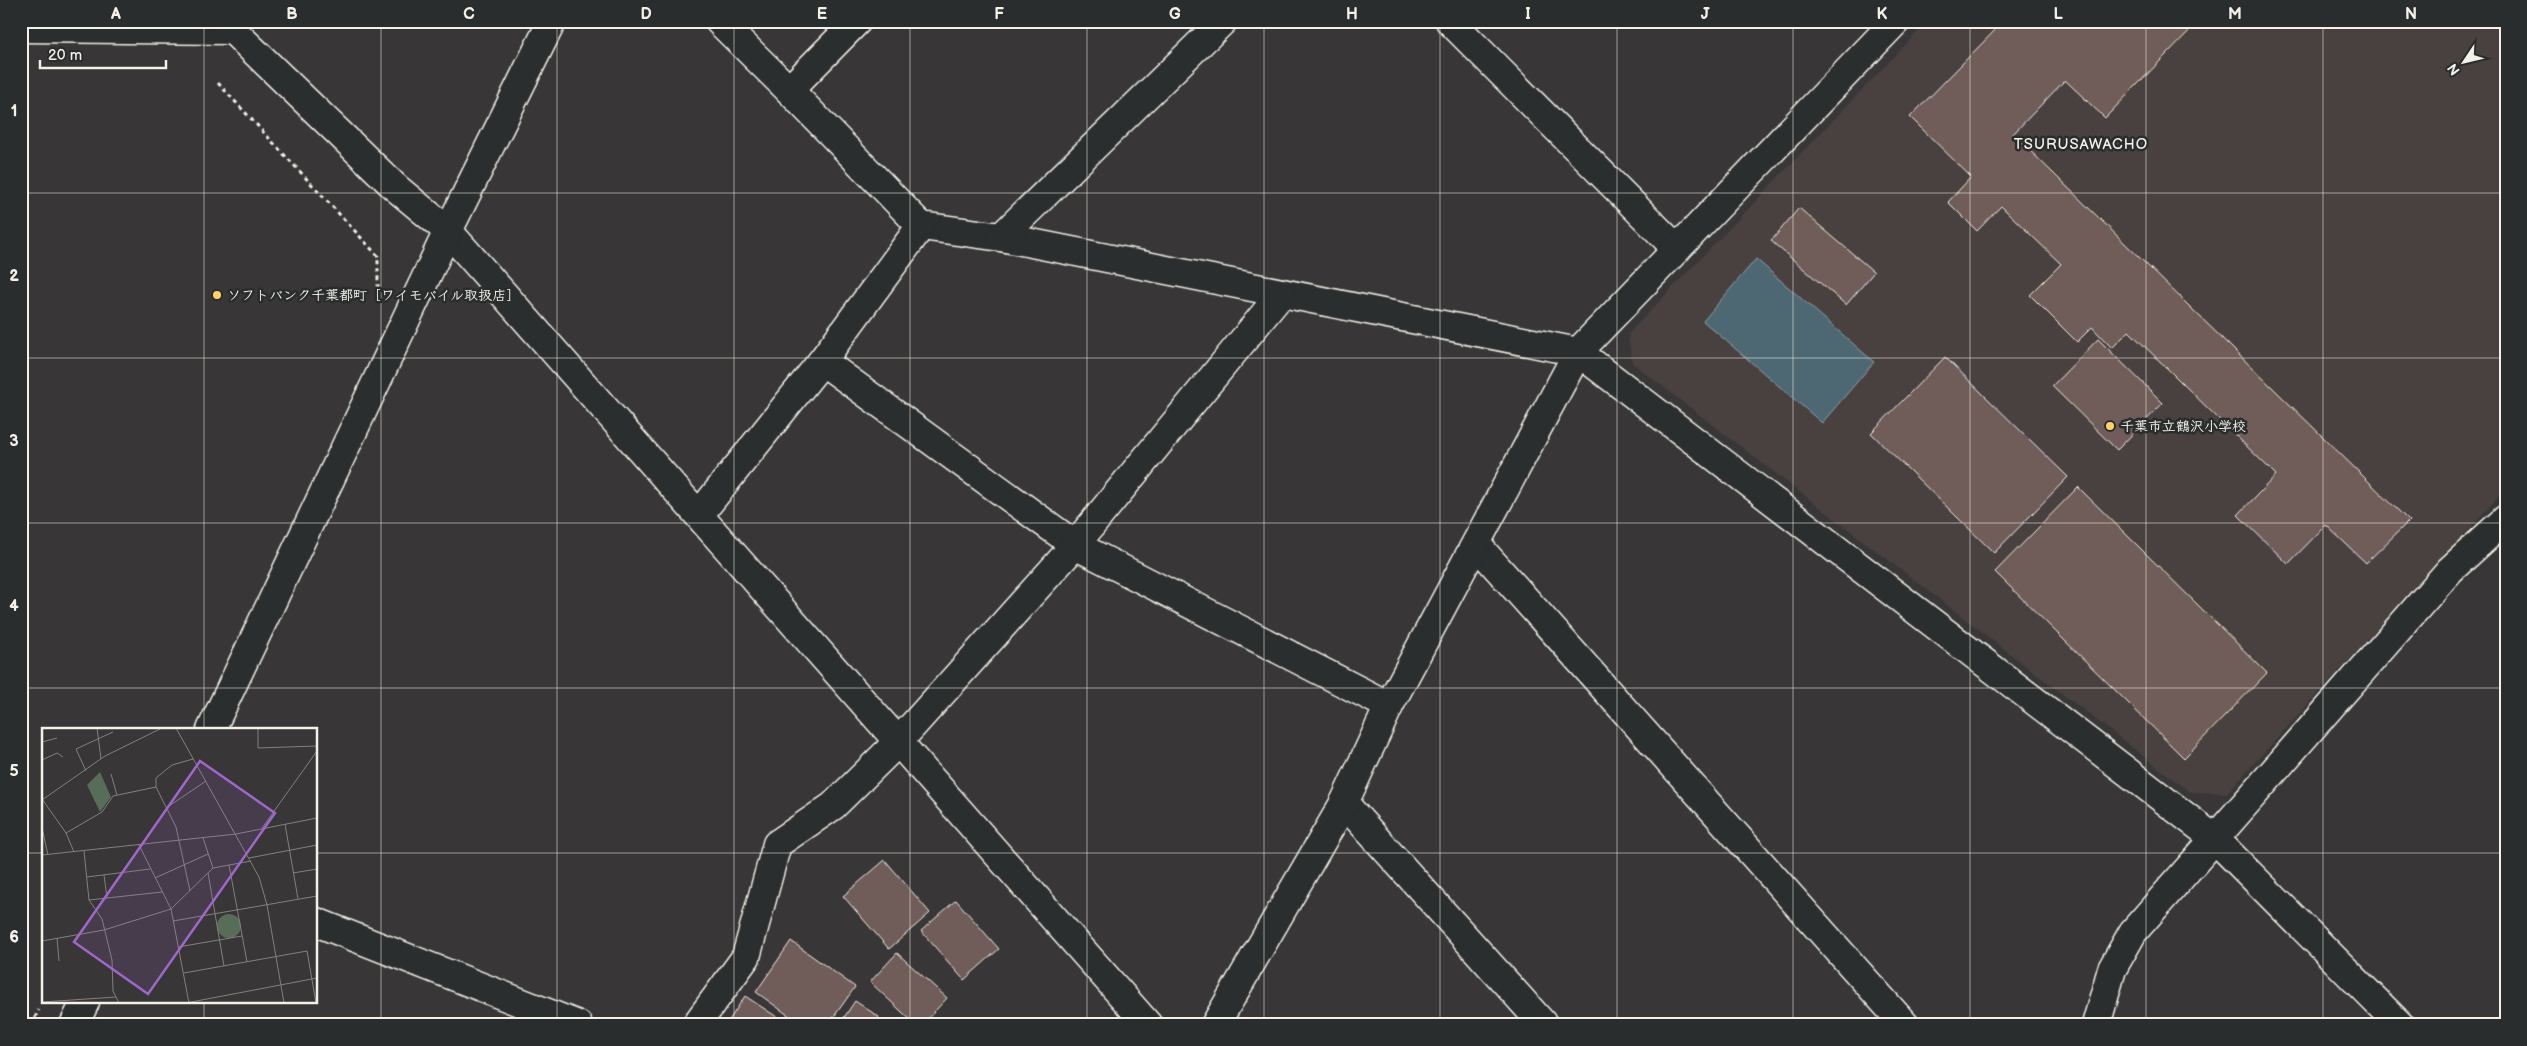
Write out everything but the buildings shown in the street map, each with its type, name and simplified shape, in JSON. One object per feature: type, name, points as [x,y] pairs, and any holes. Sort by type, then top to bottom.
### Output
[{"type":"street","points":[[212,728],[448,231],[552,21]]},
{"type":"street","points":[[719,21],[921,226],[1001,237],[1578,352],[2214,838],[2400,1025]]},
{"type":"street","points":[[789,90],[857,21]]},
{"type":"street","points":[[1001,237],[1223,21]]},
{"type":"street","points":[[1450,21],[1677,249]]},
{"type":"street","points":[[1215,1025],[1344,803],[1389,706],[1578,352],[1886,25]]},
{"type":"street","points":[[21,28],[227,26],[395,187],[448,231],[1148,1025]]},
{"type":"street","points":[[699,515],[822,362],[921,226]]},
{"type":"street","points":[[696,1025],[746,957],[776,844],[833,806],[898,742],[1075,545],[1282,293]]},
{"type":"street","points":[[822,362],[1075,545],[1389,706]]},
{"type":"street","points":[[2096,1025],[2112,969],[2133,932],[2450,570],[2506,519]]},
{"type":"street","points":[[1476,544],[1901,1023]]},
{"type":"street","points":[[1344,803],[1544,1025]]},
{"type":"street","points":[[318,923],[578,1025]]},
{"type":"street","points":[[74,1025],[84,1004]]},
{"type":"path","points":[[218,83],[378,256],[379,296]]},
{"type":"path","points":[[32,1025],[40,1008]]},
{"type":"shaded area","name":"千葉市立鶴沢小学校","points":[[1928,21],[2506,21],[2506,489],[2227,793],[2190,792],[1632,363],[1628,334]]},
{"type":"water","points":[[1756,259],[1874,362],[1822,423],[1703,321]]},
{"type":"place","name":"ソフトバンク千葉都町［ワイモバイル取扱店］","points":[[217,295]]},
{"type":"place","name":"千葉市立鶴沢小学校","points":[[2110,426]]},
{"type":"district","name":"TSURUSAWACHO","points":[[2081,144]]}]
